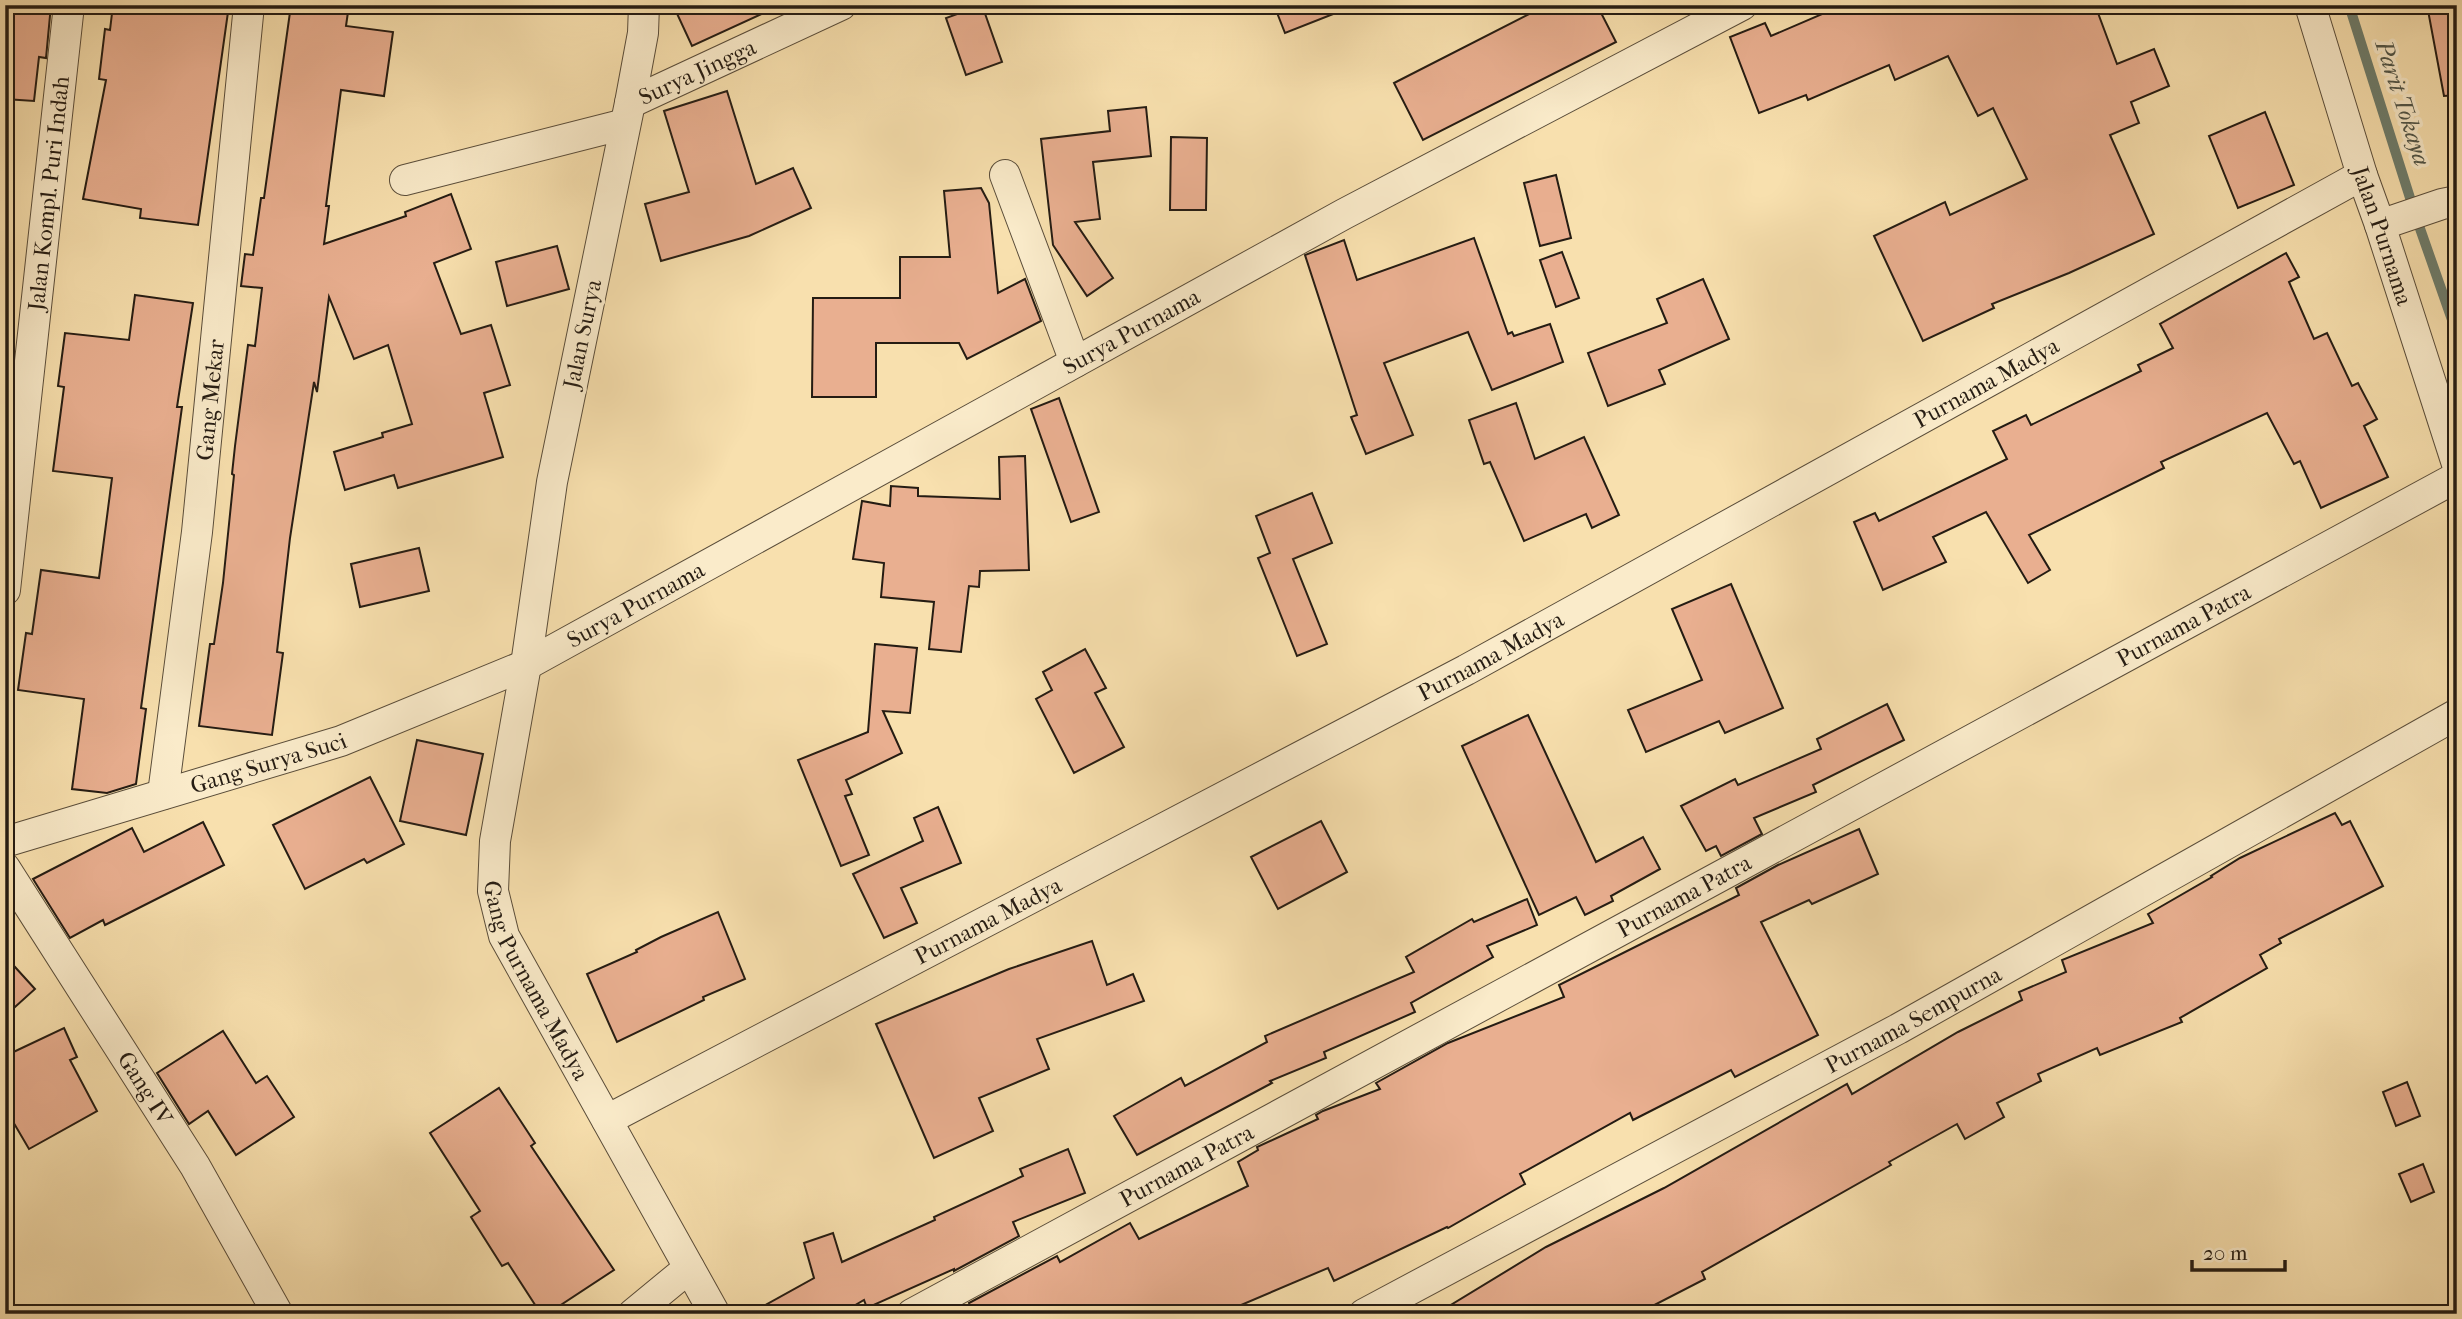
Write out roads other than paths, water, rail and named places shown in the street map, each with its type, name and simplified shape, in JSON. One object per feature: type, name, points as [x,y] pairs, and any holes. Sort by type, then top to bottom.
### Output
[{"type":"street","name":"Jalan Kompl. Puri Indah","points":[[5,590],[69,5]]},
{"type":"street","name":"Gang Mekar","points":[[163,794],[197,532],[249,5]]},
{"type":"street","name":"Jalan Surya","points":[[526,665],[552,482],[628,113],[643,33],[644,5]]},
{"type":"street","name":"Surya Jingga","points":[[405,180],[628,113],[841,5]]},
{"type":"street","name":"Surya Purnama","points":[[526,665],[1344,214],[1742,5]]},
{"type":"street","name":"Jalan Purnama","points":[[2315,6],[2362,175],[2392,221],[2451,424],[2457,464]]},
{"type":"street","points":[[1005,174],[1075,362]]},
{"type":"street","name":"Purnama Madya","points":[[607,1120],[1466,670],[2362,175]]},
{"type":"street","points":[[2392,221],[2449,203]]},
{"type":"street","name":"Purnama Patra","points":[[912,1314],[2457,477]]},
{"type":"street","name":"Gang Surya Suci","points":[[5,842],[341,741],[526,665]]},
{"type":"street","name":"Gang Purnama Madya","points":[[526,665],[495,841],[493,891],[504,936],[689,1268]]},
{"type":"street","name":"Purnama Sempurna","points":[[1364,1314],[1898,1029],[2457,714]]},
{"type":"street","name":"Gang IV","points":[[5,868],[195,1166],[278,1314]]},
{"type":"street","points":[[633,1314],[689,1268],[715,1314]]},
{"type":"waterway","name":"Parit Tokaya","points":[[2349,5],[2417,220],[2457,334]]}]
